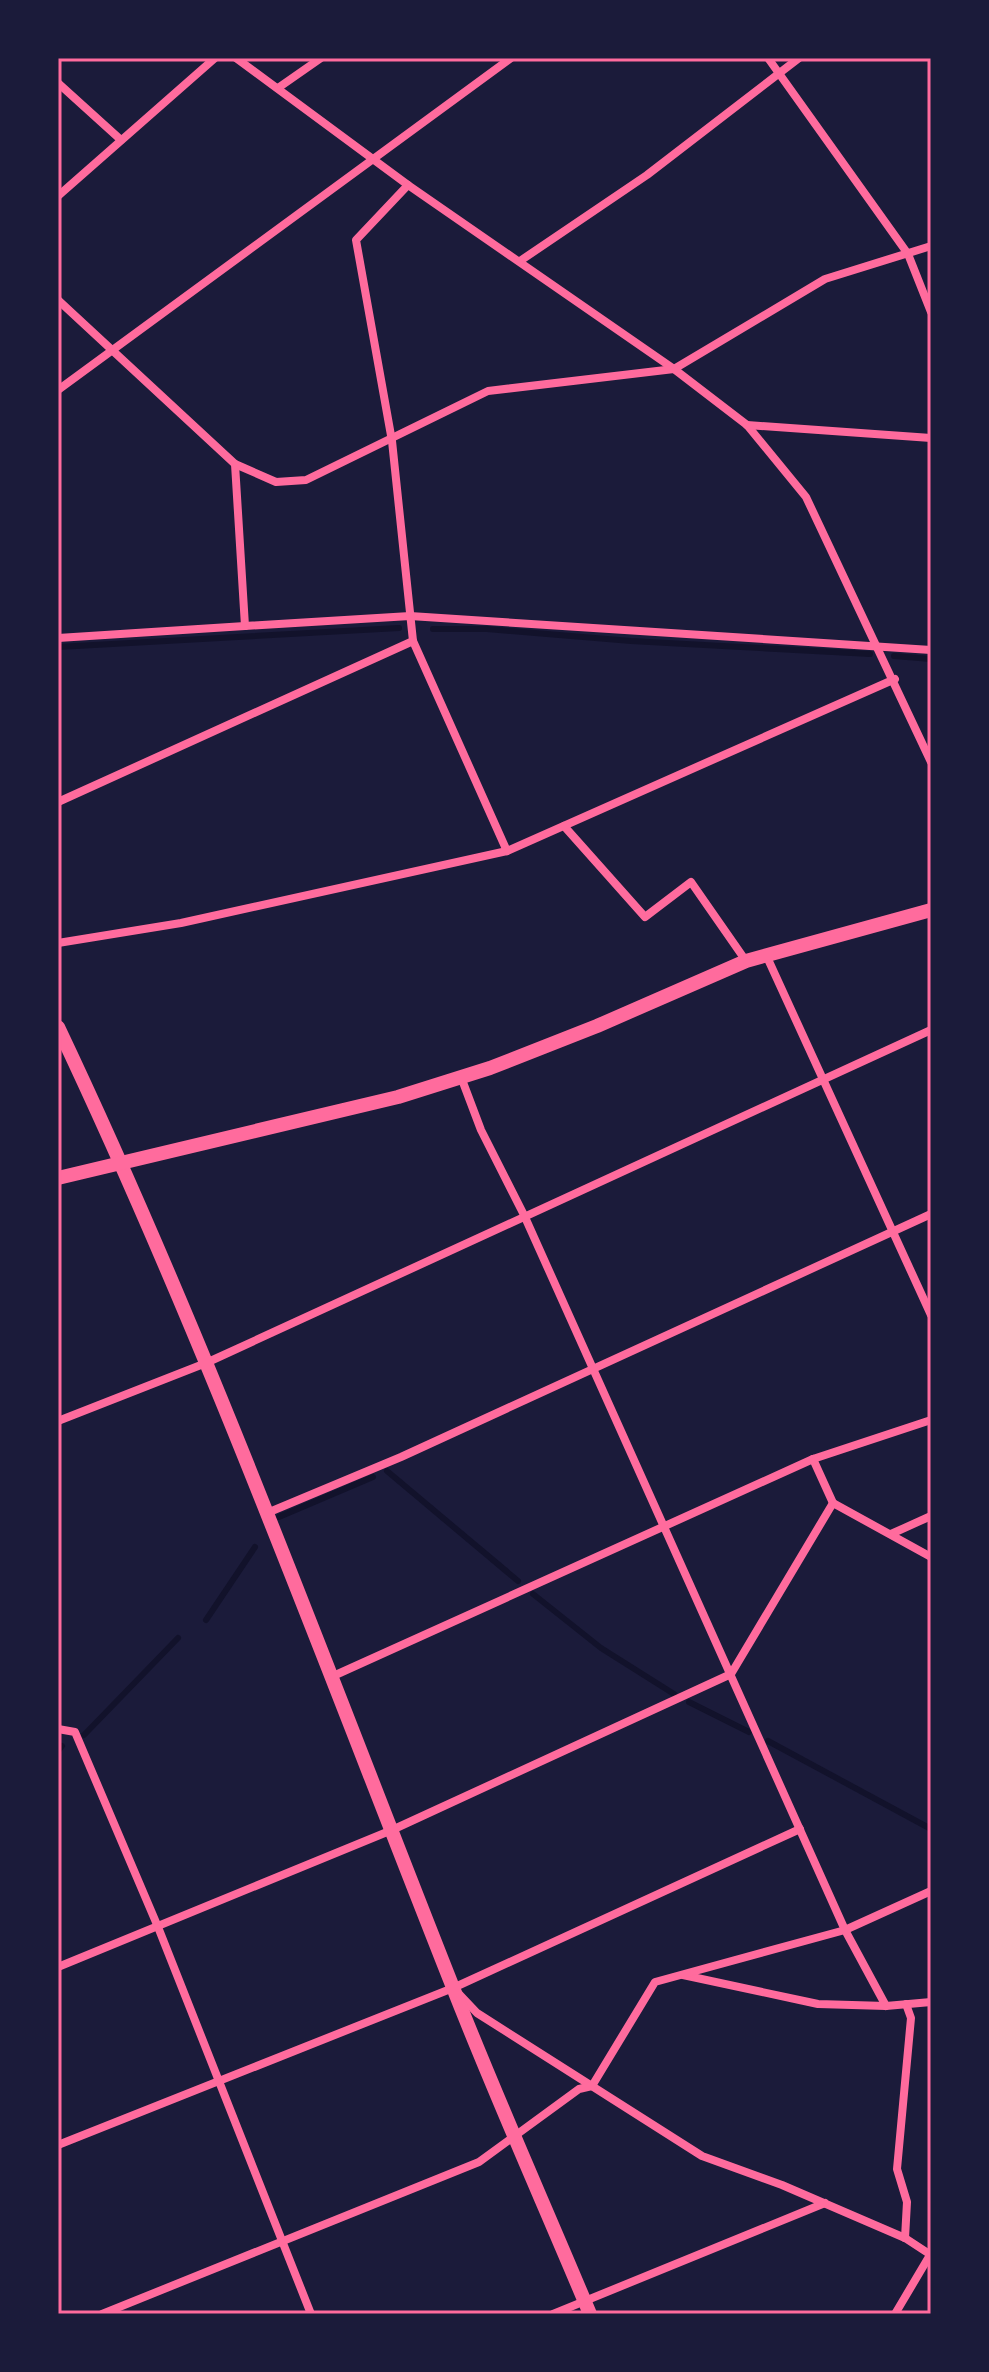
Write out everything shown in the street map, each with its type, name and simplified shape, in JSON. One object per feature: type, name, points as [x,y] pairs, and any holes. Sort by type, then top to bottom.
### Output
[{"type":"street","points":[[58,196],[215,58]]},
{"type":"street","points":[[236,58],[408,185],[674,369],[747,425],[806,497],[895,679],[931,762]]},
{"type":"street","points":[[278,88],[321,58]]},
{"type":"street","points":[[58,390],[511,58]]},
{"type":"street","points":[[768,58],[908,254],[931,312]]},
{"type":"street","points":[[520,261],[647,175],[799,58]]},
{"type":"street","points":[[58,83],[121,140]]},
{"type":"street","points":[[408,185],[356,240],[392,441],[413,641],[507,851]]},
{"type":"street","points":[[58,300],[235,464],[276,482],[306,480],[392,441],[488,391],[674,369],[825,279],[931,246]]},
{"type":"street","points":[[747,425],[931,438]]},
{"type":"street","points":[[235,464],[245,626]]},
{"type":"street","points":[[58,638],[410,616],[931,650]]},
{"type":"street","points":[[58,802],[413,641]]},
{"type":"street","points":[[58,943],[240,911],[507,851],[895,679]]},
{"type":"street","points":[[564,826],[645,917],[691,882],[746,961]]},
{"type":"street","points":[[58,1178],[398,1097],[597,1026],[746,961],[931,910]]},
{"type":"street","points":[[767,957],[931,1315]]},
{"type":"street","points":[[58,1027],[122,1162],[206,1363],[453,1988],[587,2308]]},
{"type":"street","points":[[58,1421],[206,1363],[931,1030]]},
{"type":"street","points":[[461,1077],[481,1130],[524,1215],[845,1930],[886,2006]]},
{"type":"street","points":[[267,1513],[401,1457],[931,1214]]},
{"type":"street","points":[[331,1677],[813,1459],[931,1420]]},
{"type":"street","points":[[813,1459],[833,1503],[931,1557]]},
{"type":"street","points":[[58,1967],[392,1830],[731,1674],[833,1503]]},
{"type":"street","points":[[891,1534],[931,1516]]},
{"type":"street","points":[[58,1729],[75,1732],[158,1927],[311,2314]]},
{"type":"street","points":[[58,2145],[453,1988],[800,1829]]},
{"type":"street","points":[[102,2314],[479,2162],[516,2138],[579,2089],[592,2086],[655,1982],[845,1930],[931,1891]]},
{"type":"street","points":[[682,1975],[818,2004],[886,2006],[931,2002]]},
{"type":"street","points":[[453,1988],[477,2013],[702,2156],[825,2203],[905,2238],[930,2255],[895,2314]]},
{"type":"street","points":[[905,2238],[907,2202],[897,2169],[911,2018],[906,2004]]},
{"type":"street","points":[[553,2314],[587,2308],[825,2203]]},
{"type":"waterway","points":[[58,647],[399,628]]},
{"type":"waterway","points":[[433,629],[487,629],[631,641],[870,654]]},
{"type":"waterway","points":[[894,656],[931,659]]},
{"type":"waterway","points":[[387,1471],[518,1581]]},
{"type":"waterway","points":[[279,1517],[373,1477]]},
{"type":"waterway","points":[[206,1620],[255,1547]]},
{"type":"waterway","points":[[533,1594],[601,1648],[674,1694]]},
{"type":"waterway","points":[[84,1735],[178,1638]]},
{"type":"waterway","points":[[689,1702],[749,1732]]},
{"type":"waterway","points":[[768,1741],[931,1829]]},
{"type":"waterway","points":[[58,1751],[62,1746]]}]
